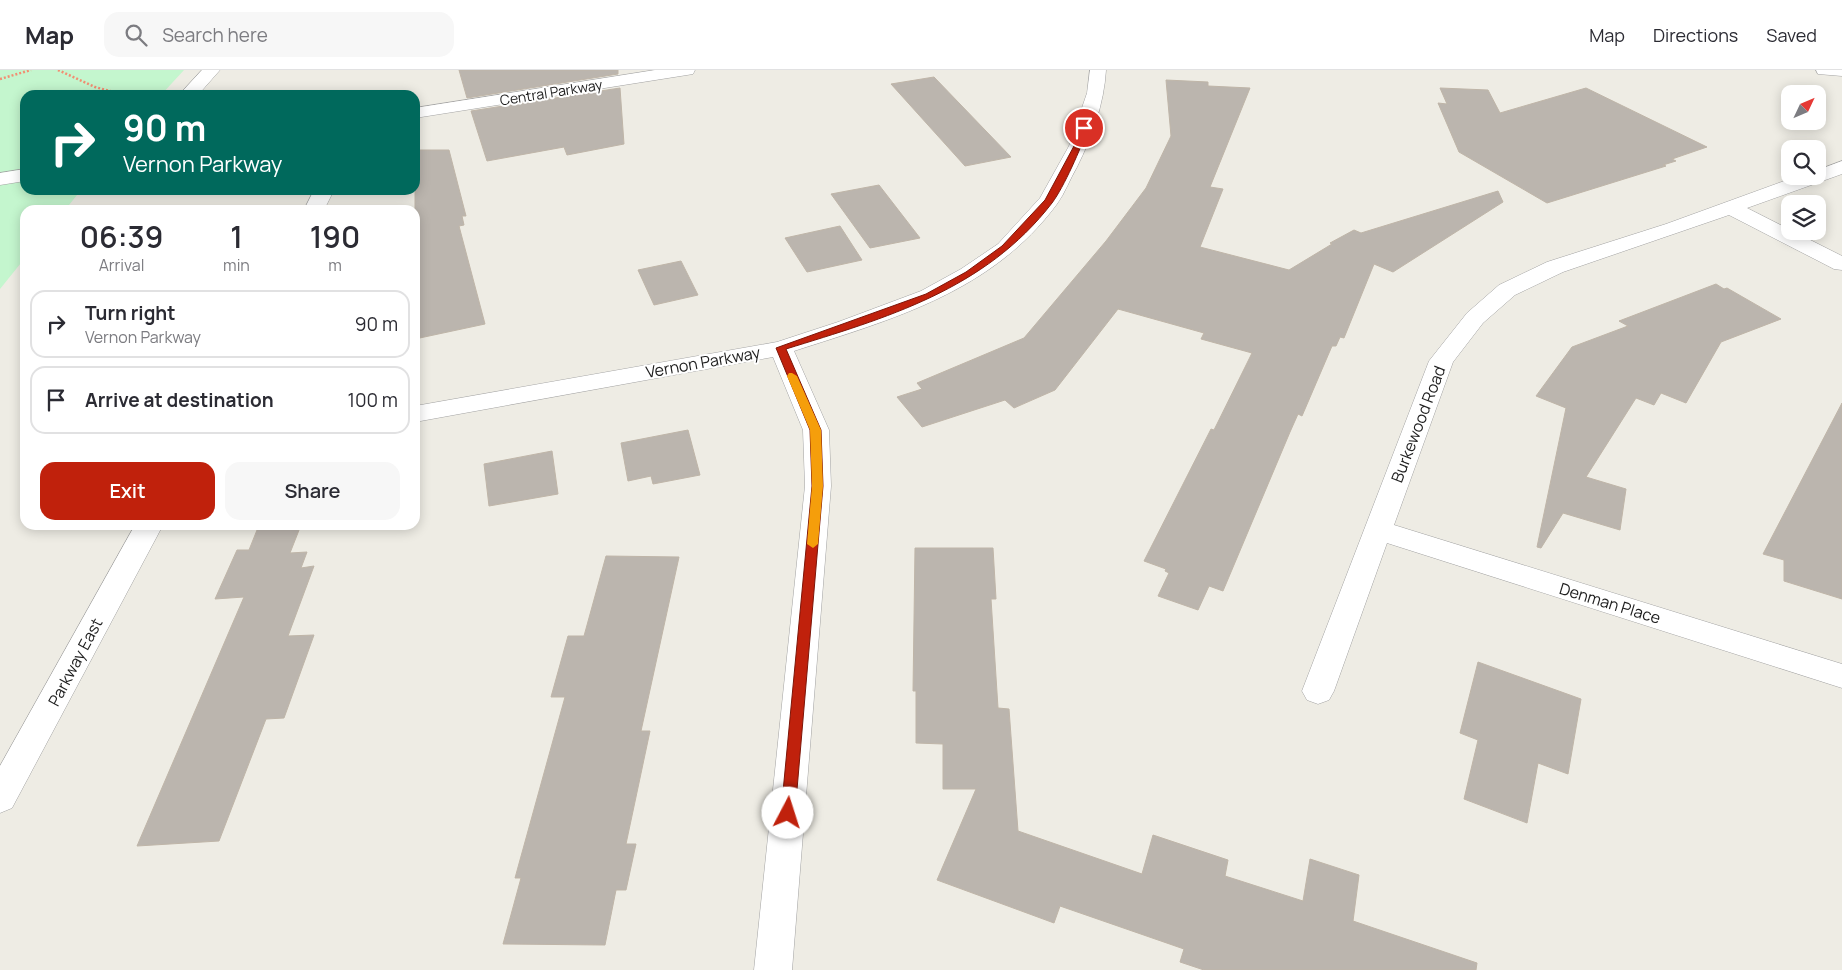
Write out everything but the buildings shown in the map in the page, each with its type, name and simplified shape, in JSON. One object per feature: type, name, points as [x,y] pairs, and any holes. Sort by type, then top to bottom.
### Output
[{"type":"street","points":[[193,90],[212,70]]},
{"type":"street","name":"Central Parkway","points":[[420,113],[687,70]]},
{"type":"street","name":"Vernon Parkway","points":[[420,413],[781,348],[846,327],[929,296],[969,274],[1005,248],[1049,202],[1078,146],[1096,93],[1098,70]]},
{"type":"street","points":[[1824,70],[1842,71]]},
{"type":"street","name":"Burkewood Road","points":[[1826,173],[1842,168]]},
{"type":"street","points":[[0,179],[20,176]]},
{"type":"street","name":"Burkewood Road","points":[[1318,691],[1441,361],[1475,318],[1507,290],[1554,267],[1732,208],[1793,185]]},
{"type":"street","points":[[1732,208],[1842,264]]},
{"type":"street","points":[[776,969],[818,486],[816,430],[781,348]]},
{"type":"street","name":"Parkway East","points":[[0,798],[146,530]]},
{"type":"street","name":"Denman Place","points":[[1378,530],[1842,676]]},
{"type":"path","points":[[0,79],[31,70]]},
{"type":"path","points":[[58,70],[107,90]]},
{"type":"green space","points":[[0,70],[184,70],[166,90],[20,90],[20,195],[77,195],[69,205],[20,205],[20,264],[0,289]]},
{"type":"slow traffic","points":[[792,376],[816,430],[818,486],[813,544]]},
{"type":"route","points":[[788,813],[818,486],[816,430],[781,348],[846,327],[929,296],[969,274],[1005,248],[1049,202],[1078,146],[1084,128]]}]
